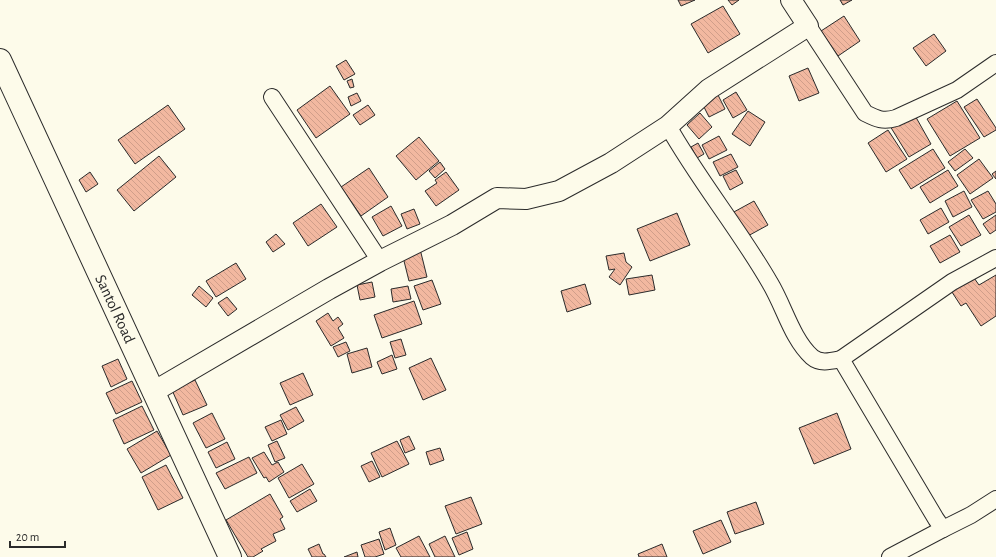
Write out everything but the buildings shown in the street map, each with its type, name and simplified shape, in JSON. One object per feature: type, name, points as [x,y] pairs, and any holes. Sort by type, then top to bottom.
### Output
[{"type":"main road","name":"Santol Road","points":[[0,60],[230,557]]},
{"type":"street","points":[[791,0],[865,112],[882,120],[887,121],[896,118],[957,90],[996,63]]},
{"type":"street","points":[[153,392],[329,289],[380,261],[452,225],[497,198],[526,199],[559,191],[612,163],[668,126],[709,89],[808,26]]},
{"type":"street","points":[[272,97],[380,261]]},
{"type":"street","points":[[668,126],[685,156],[725,213],[771,284],[802,347],[814,358],[826,362],[841,359],[952,282],[996,258]]},
{"type":"street","points":[[841,359],[943,529]]},
{"type":"street","points":[[890,557],[966,518],[996,499]]}]
